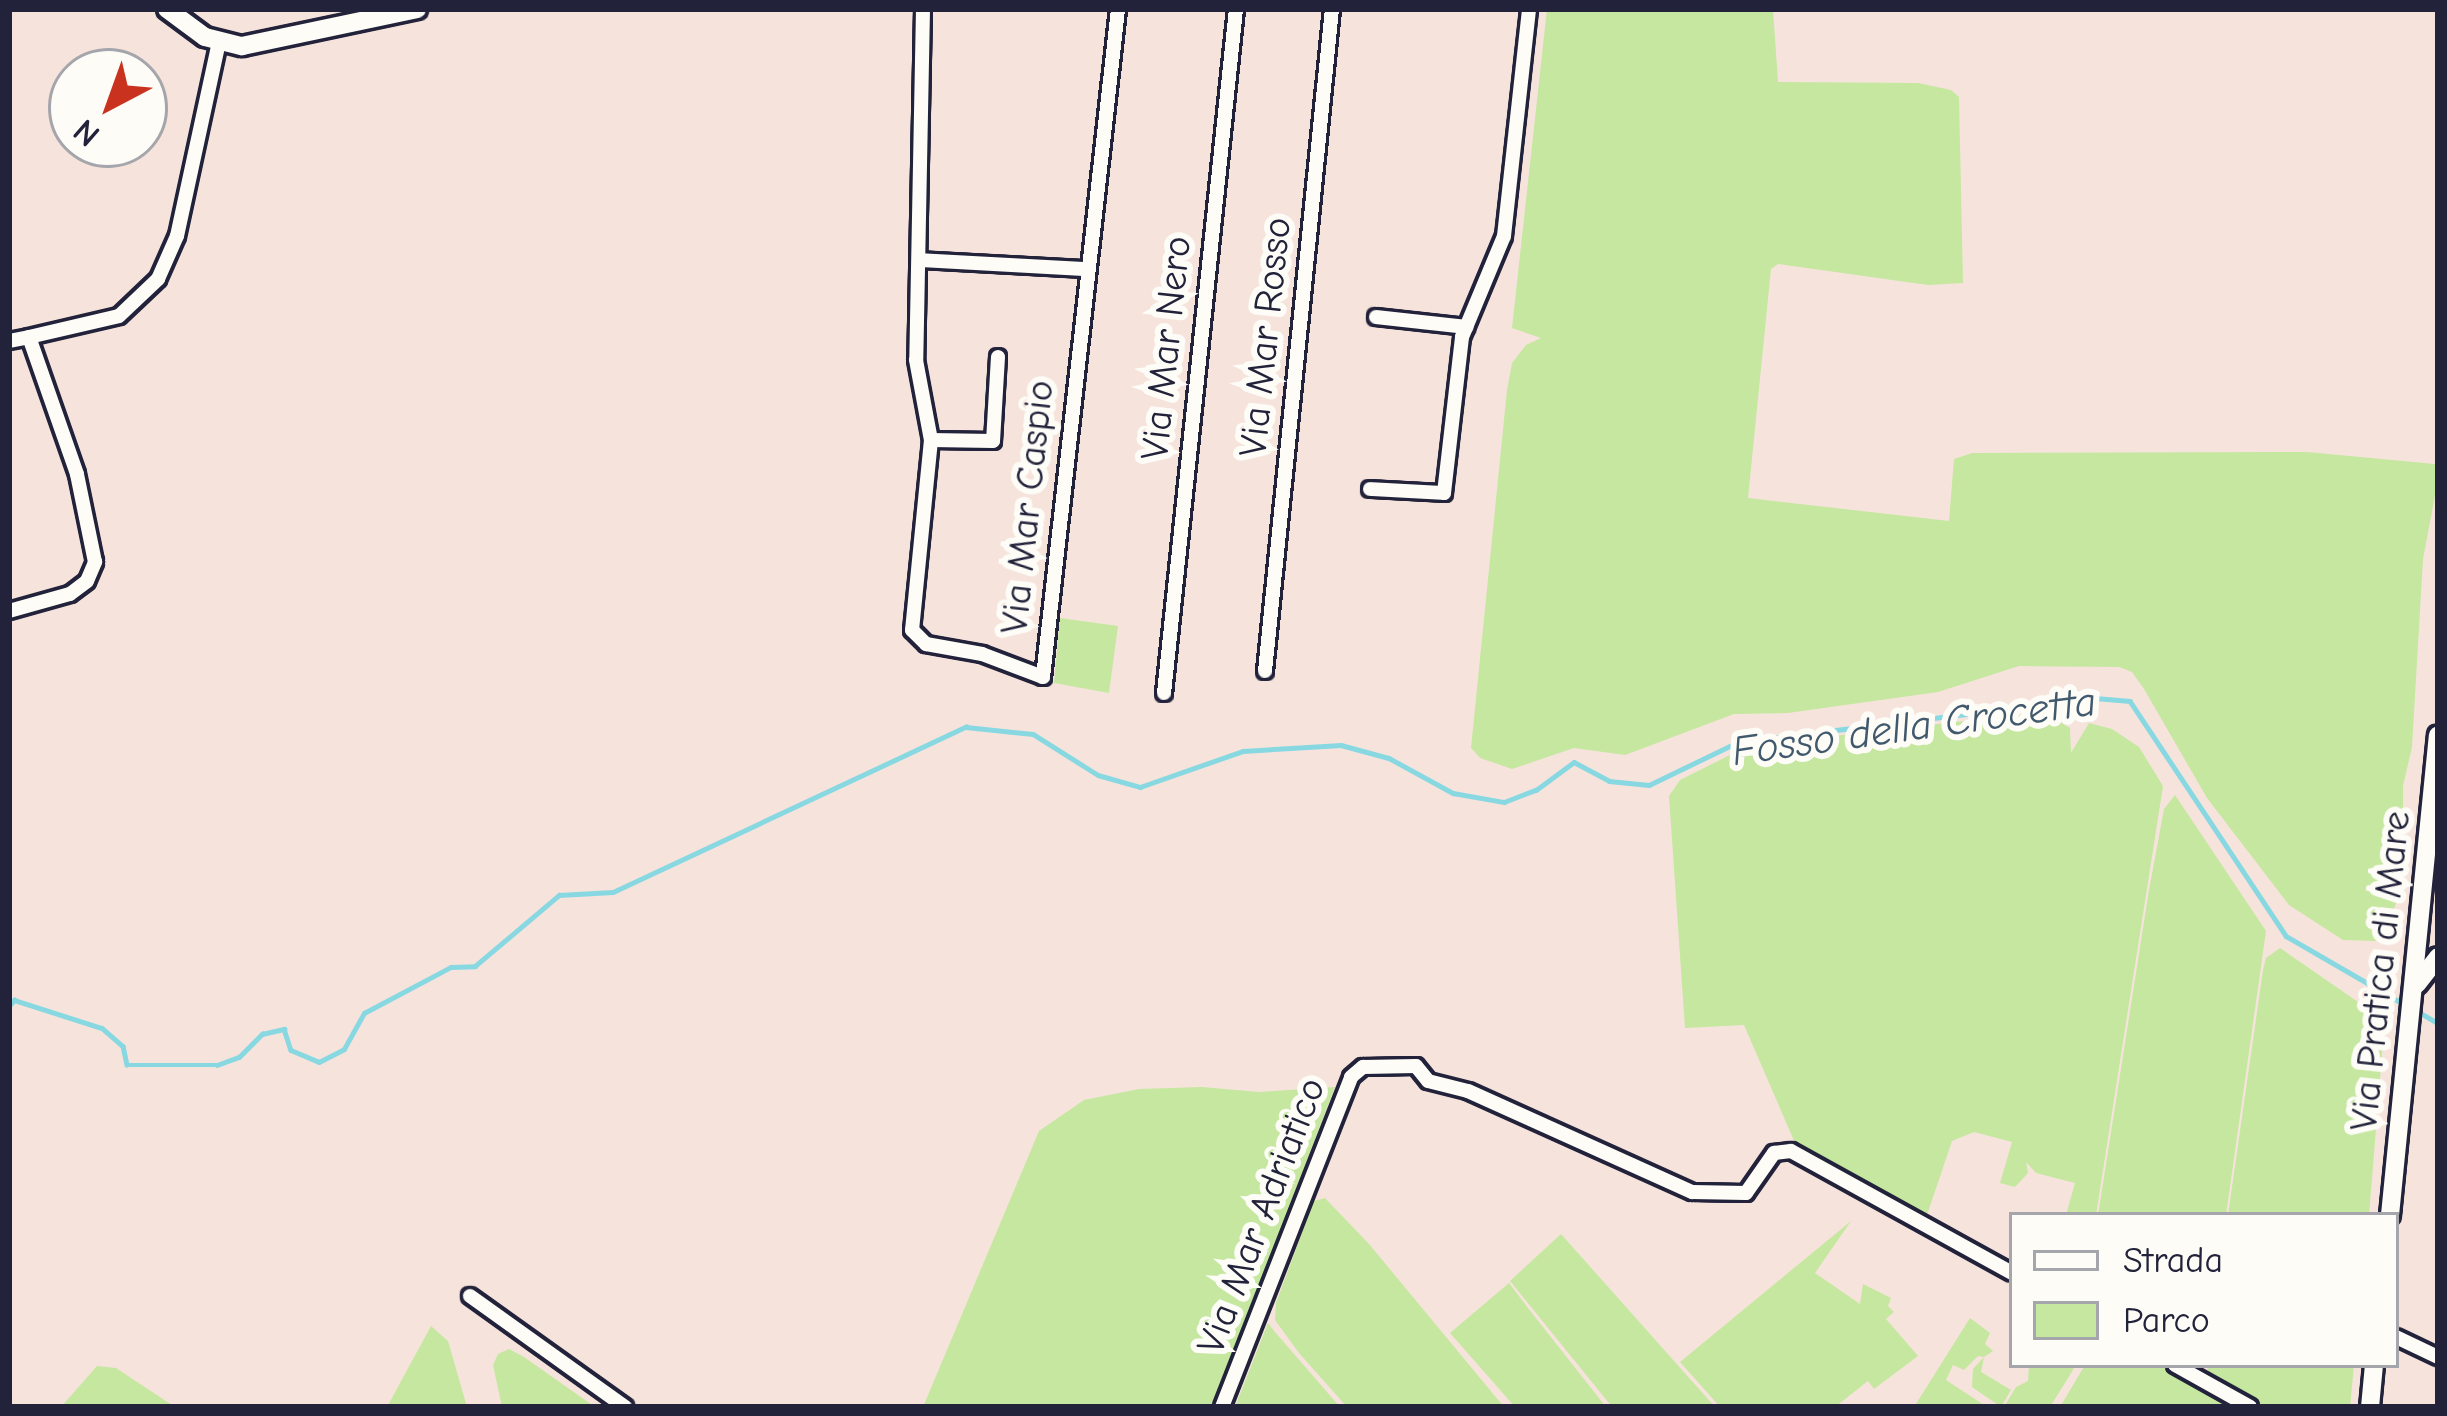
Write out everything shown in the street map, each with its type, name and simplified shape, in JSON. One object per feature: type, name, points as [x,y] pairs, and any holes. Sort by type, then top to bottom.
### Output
[{"type":"street","points":[[167,9],[220,42],[254,44],[417,9]]},
{"type":"street","points":[[923,9],[916,360],[931,440]]},
{"type":"street","name":"Via Mar Caspio","points":[[998,357],[993,442],[931,440],[913,632],[926,644],[982,653],[1043,677],[1118,9]]},
{"type":"street","name":"Via Mar Nero","points":[[1164,693],[1236,9]]},
{"type":"street","name":"Via Mar Rosso","points":[[1265,671],[1333,9]]},
{"type":"street","points":[[1370,489],[1444,493],[1466,327],[1504,236],[1529,9]]},
{"type":"street","points":[[9,341],[119,316],[158,279],[177,236],[220,42]]},
{"type":"street","points":[[919,260],[1086,269]]},
{"type":"street","points":[[1376,317],[1466,327]]},
{"type":"street","points":[[9,611],[70,594],[87,581],[95,562],[83,494],[28,338]]},
{"type":"street","name":"Via Pratica di Mare","points":[[2390,1212],[2438,735]]},
{"type":"street","points":[[2424,880],[2438,915]]},
{"type":"street","points":[[2413,994],[2438,957]]},
{"type":"street","name":"Via Mar Adriatico","points":[[1222,1407],[1351,1077],[1363,1067],[1416,1066],[1428,1081],[1463,1089],[1654,1179],[1700,1193],[1750,1191],[1771,1156],[1791,1150],[2009,1272]]},
{"type":"street","points":[[470,1295],[625,1407]]},
{"type":"street","points":[[2399,1338],[2438,1357]]},
{"type":"street","points":[[2180,1368],[2250,1407]]},
{"type":"street","points":[[2370,1407],[2374,1368]]},
{"type":"green space","points":[[1547,9],[1773,9],[1778,82],[1918,83],[1951,90],[1959,97],[1963,283],[1928,285],[1778,264],[1771,269],[1748,498],[1949,521],[1954,459],[1972,453],[2307,452],[2435,464],[2438,480],[2423,559],[2412,747],[2403,786],[2403,881],[2386,934],[2377,941],[2343,940],[2289,905],[2207,798],[2132,672],[2119,667],[2019,666],[1938,692],[1788,713],[1734,714],[1625,755],[1574,748],[1512,769],[1480,758],[1471,748],[1507,390],[1512,363],[1526,345],[1541,338],[1512,328]]},
{"type":"green space","points":[[1060,618],[1118,626],[1109,693],[1054,683]]},
{"type":"green space","points":[[2043,712],[2070,728],[2071,753],[2089,723],[2112,729],[2139,747],[2163,786],[2096,1212],[2067,1212],[2075,1183],[2036,1173],[2026,1162],[2028,1173],[2015,1187],[2000,1183],[2012,1142],[1974,1132],[1952,1141],[1927,1215],[1795,1143],[1744,1025],[1685,1028],[1669,796],[1680,780],[1748,746]]},
{"type":"green space","points":[[2175,795],[2266,931],[2226,1212],[2098,1212],[2149,890],[2164,809]]},
{"type":"green space","points":[[2280,948],[2374,1013],[2383,1042],[2369,1212],[2228,1212],[2266,958]]},
{"type":"green space","points":[[1335,1087],[1213,1407],[923,1407],[1039,1131],[1084,1100],[1139,1089],[1259,1092]]},
{"type":"green space","points":[[1325,1198],[1504,1407],[1347,1407],[1299,1353],[1275,1320],[1276,1303],[1314,1201]]},
{"type":"green space","points":[[1851,1221],[1815,1273],[1860,1304],[1863,1284],[1891,1298],[1888,1306],[1894,1312],[1886,1319],[1918,1356],[1874,1389],[1868,1381],[1835,1407],[1720,1407],[1680,1362]]},
{"type":"green space","points":[[1561,1234],[1715,1407],[1613,1407],[1608,1402],[1510,1281]]},
{"type":"green space","points":[[1509,1283],[1606,1407],[1515,1407],[1450,1333]]},
{"type":"green space","points":[[1970,1318],[1990,1333],[1985,1344],[1993,1351],[1978,1356],[1964,1370],[1953,1365],[1946,1380],[1987,1407],[1914,1407]]},
{"type":"green space","points":[[1268,1323],[1275,1332],[1340,1407],[1235,1407]]},
{"type":"green space","points":[[431,1326],[448,1341],[467,1407],[387,1407]]},
{"type":"green space","points":[[509,1349],[595,1407],[502,1407],[493,1365],[498,1354]]},
{"type":"green space","points":[[1984,1357],[1981,1372],[2011,1390],[2001,1407],[1972,1387],[1973,1369]]},
{"type":"green space","points":[[97,1366],[116,1368],[175,1407],[61,1407]]},
{"type":"green space","points":[[2029,1368],[2074,1368],[2050,1407],[2004,1407],[2016,1387],[2028,1381]]},
{"type":"green space","points":[[2083,1368],[2164,1368],[2233,1407],[2060,1407]]},
{"type":"green space","points":[[2207,1368],[2354,1368],[2350,1407],[2259,1407],[2209,1379]]},
{"type":"waterway","name":"Fosso della Crocetta","points":[[9,1006],[14,1000],[102,1028],[123,1046],[127,1065],[217,1065],[239,1057],[262,1034],[284,1029],[291,1050],[319,1062],[344,1049],[364,1013],[451,967],[475,966],[559,895],[613,892],[966,727],[1033,734],[1098,775],[1140,787],[1243,751],[1341,745],[1389,758],[1453,793],[1504,802],[1536,790],[1574,762],[1609,781],[1649,785],[1738,742],[2095,698],[2130,701],[2286,936],[2407,1006]]},
{"type":"waterway","name":"Fosso della Crocetta","points":[[2417,1011],[2438,1023]]}]
